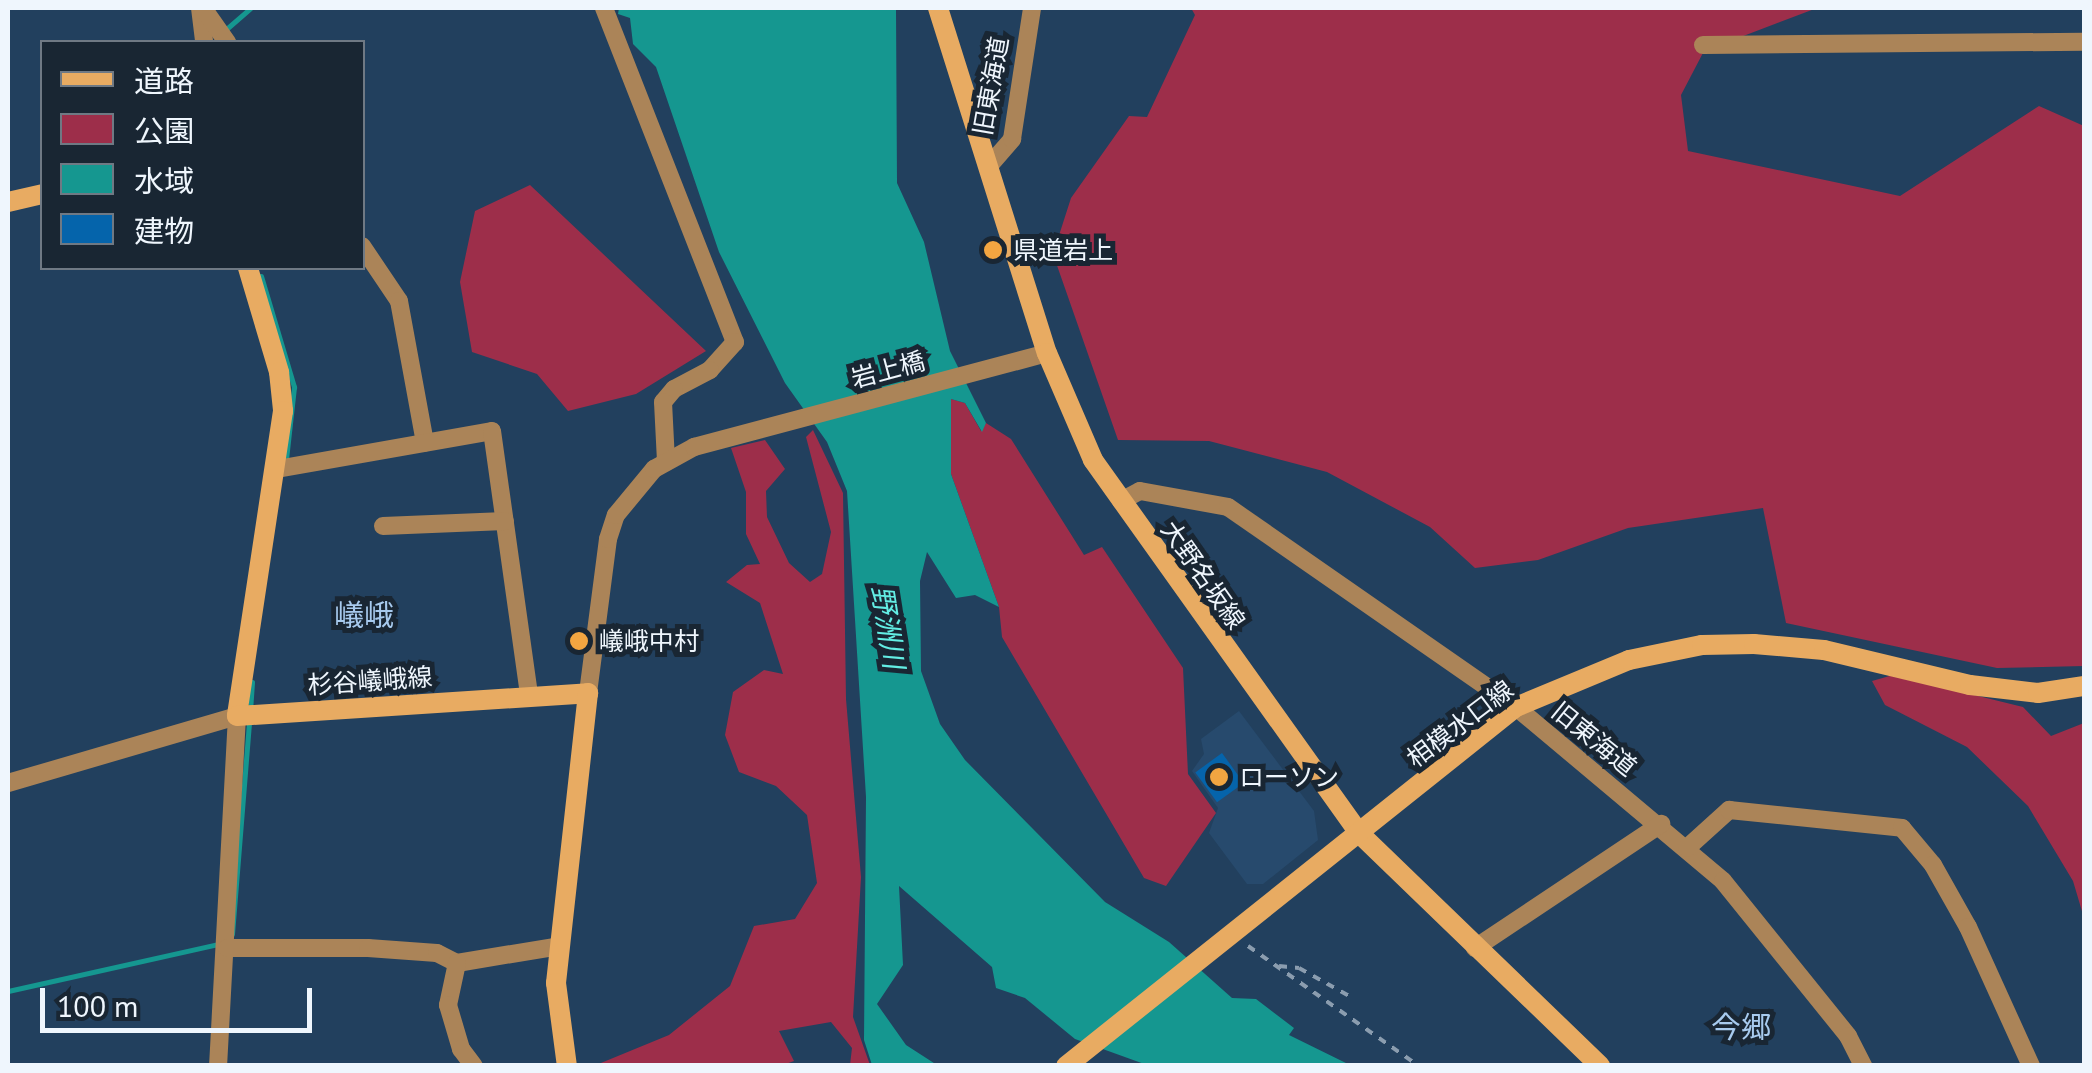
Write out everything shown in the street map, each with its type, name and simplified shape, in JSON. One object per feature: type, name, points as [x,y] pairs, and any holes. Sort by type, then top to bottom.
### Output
[{"type":"main road","name":"大野名坂線","points":[[938,8],[1047,353],[1073,423],[1121,502],[1359,833],[1600,1066]]},
{"type":"main road","points":[[8,202],[40,194]]},
{"type":"main road","points":[[237,716],[276,469],[280,372],[249,270]]},
{"type":"main road","name":"相模水口線","points":[[1066,1066],[1516,707],[1629,660],[1702,644],[1824,650],[1970,685],[2038,693],[2084,686]]},
{"type":"main road","name":"杉谷嶬峨線","points":[[237,716],[530,693],[588,693]]},
{"type":"main road","points":[[567,1066],[556,983],[588,693]]},
{"type":"street","points":[[202,8],[204,40]]},
{"type":"street","points":[[202,8],[226,40]]},
{"type":"street","points":[[588,693],[616,515],[666,462],[663,402],[674,389],[710,370],[735,342],[604,8]]},
{"type":"street","name":"旧東海道","points":[[988,167],[1012,139],[1032,8]]},
{"type":"street","points":[[1703,45],[2084,42]]},
{"type":"street","points":[[365,250],[399,301],[425,443]]},
{"type":"street","name":"岩上橋","points":[[666,462],[694,448],[1047,353]]},
{"type":"street","points":[[276,469],[492,431],[530,693]]},
{"type":"street","name":"旧東海道","points":[[1121,502],[1140,491],[1228,507],[1516,707],[1687,848],[1787,956],[1863,1066]]},
{"type":"street","points":[[383,526],[505,521]]},
{"type":"street","points":[[8,782],[237,716],[218,1066]]},
{"type":"street","points":[[1687,848],[1730,810],[1902,828],[1968,927],[2031,1066]]},
{"type":"street","points":[[1475,948],[1661,824]]},
{"type":"street","points":[[227,948],[368,948],[437,953],[457,962],[560,946]]},
{"type":"street","points":[[457,962],[448,1006],[461,1049],[474,1066]]},
{"type":"path","points":[[1227,937],[1420,1066]]},
{"type":"path","points":[[1274,966],[1298,968],[1349,996]]},
{"type":"shaded area","points":[[1239,711],[1314,811],[1318,840],[1263,884],[1247,884],[1209,833],[1218,808],[1192,771],[1204,754],[1201,739]]},
{"type":"green space","points":[[1191,8],[1817,8],[1704,51],[1681,95],[1688,151],[1900,196],[2039,106],[2084,126],[2084,666],[1997,668],[1786,623],[1763,508],[1628,528],[1538,560],[1475,568],[1430,527],[1327,472],[1209,441],[1118,440],[1053,254],[1071,198],[1129,116],[1147,117],[1195,15]]},
{"type":"green space","points":[[530,185],[706,351],[636,394],[568,411],[537,374],[472,352],[460,282],[475,211]]},
{"type":"green space","points":[[951,399],[965,403],[981,431],[986,423],[1011,439],[1084,555],[1102,547],[1183,668],[1188,774],[1216,813],[1166,886],[1144,878],[1002,637],[999,607],[951,474]]},
{"type":"green space","points":[[813,430],[843,493],[846,699],[861,877],[853,1017],[870,1065],[850,1065],[852,1048],[831,1022],[779,1031],[794,1061],[783,1065],[596,1065],[669,1035],[730,986],[754,926],[795,919],[817,883],[807,815],[776,786],[739,772],[725,735],[733,692],[764,670],[783,674],[760,603],[726,582],[747,565],[760,564],[746,534],[746,492],[731,448],[765,440],[785,469],[766,491],[767,517],[789,563],[810,582],[822,574],[831,532],[806,437]]},
{"type":"green space","points":[[1893,675],[2023,707],[2051,736],[2084,723],[2084,918],[2073,881],[2028,806],[1967,747],[1885,705],[1872,681]]},
{"type":"water","name":"野洲川","points":[[619,8],[896,8],[897,183],[924,242],[950,351],[986,423],[982,432],[965,403],[951,399],[951,474],[999,607],[975,595],[956,598],[927,552],[920,581],[921,671],[940,724],[965,760],[1105,902],[1169,942],[1232,998],[1256,999],[1294,1028],[1289,1035],[1350,1065],[1147,1065],[1075,1039],[1025,998],[996,988],[992,967],[899,886],[903,965],[877,1004],[906,1045],[937,1065],[872,1065],[864,1040],[866,797],[847,491],[827,442],[785,383],[719,252],[656,67],[633,44],[630,18],[618,14]]},
{"type":"building","name":"ローソン","points":[[1222,753],[1244,783],[1217,802],[1195,772]]},
{"type":"waterway","points":[[224,31],[250,8]]},
{"type":"waterway","points":[[261,276],[294,387],[286,459]]},
{"type":"waterway","points":[[250,711],[252,682]]},
{"type":"waterway","points":[[232,934],[249,722]]},
{"type":"waterway","points":[[8,991],[219,944]]},
{"type":"place","name":"県道岩上","points":[[993,250]]},
{"type":"place","name":"嶬峨中村","points":[[579,641]]},
{"type":"place","name":"ローソン","points":[[1219,777]]},
{"type":"district","name":"嶬峨","points":[[364,615]]},
{"type":"district","name":"今郷","points":[[1741,1027]]}]
